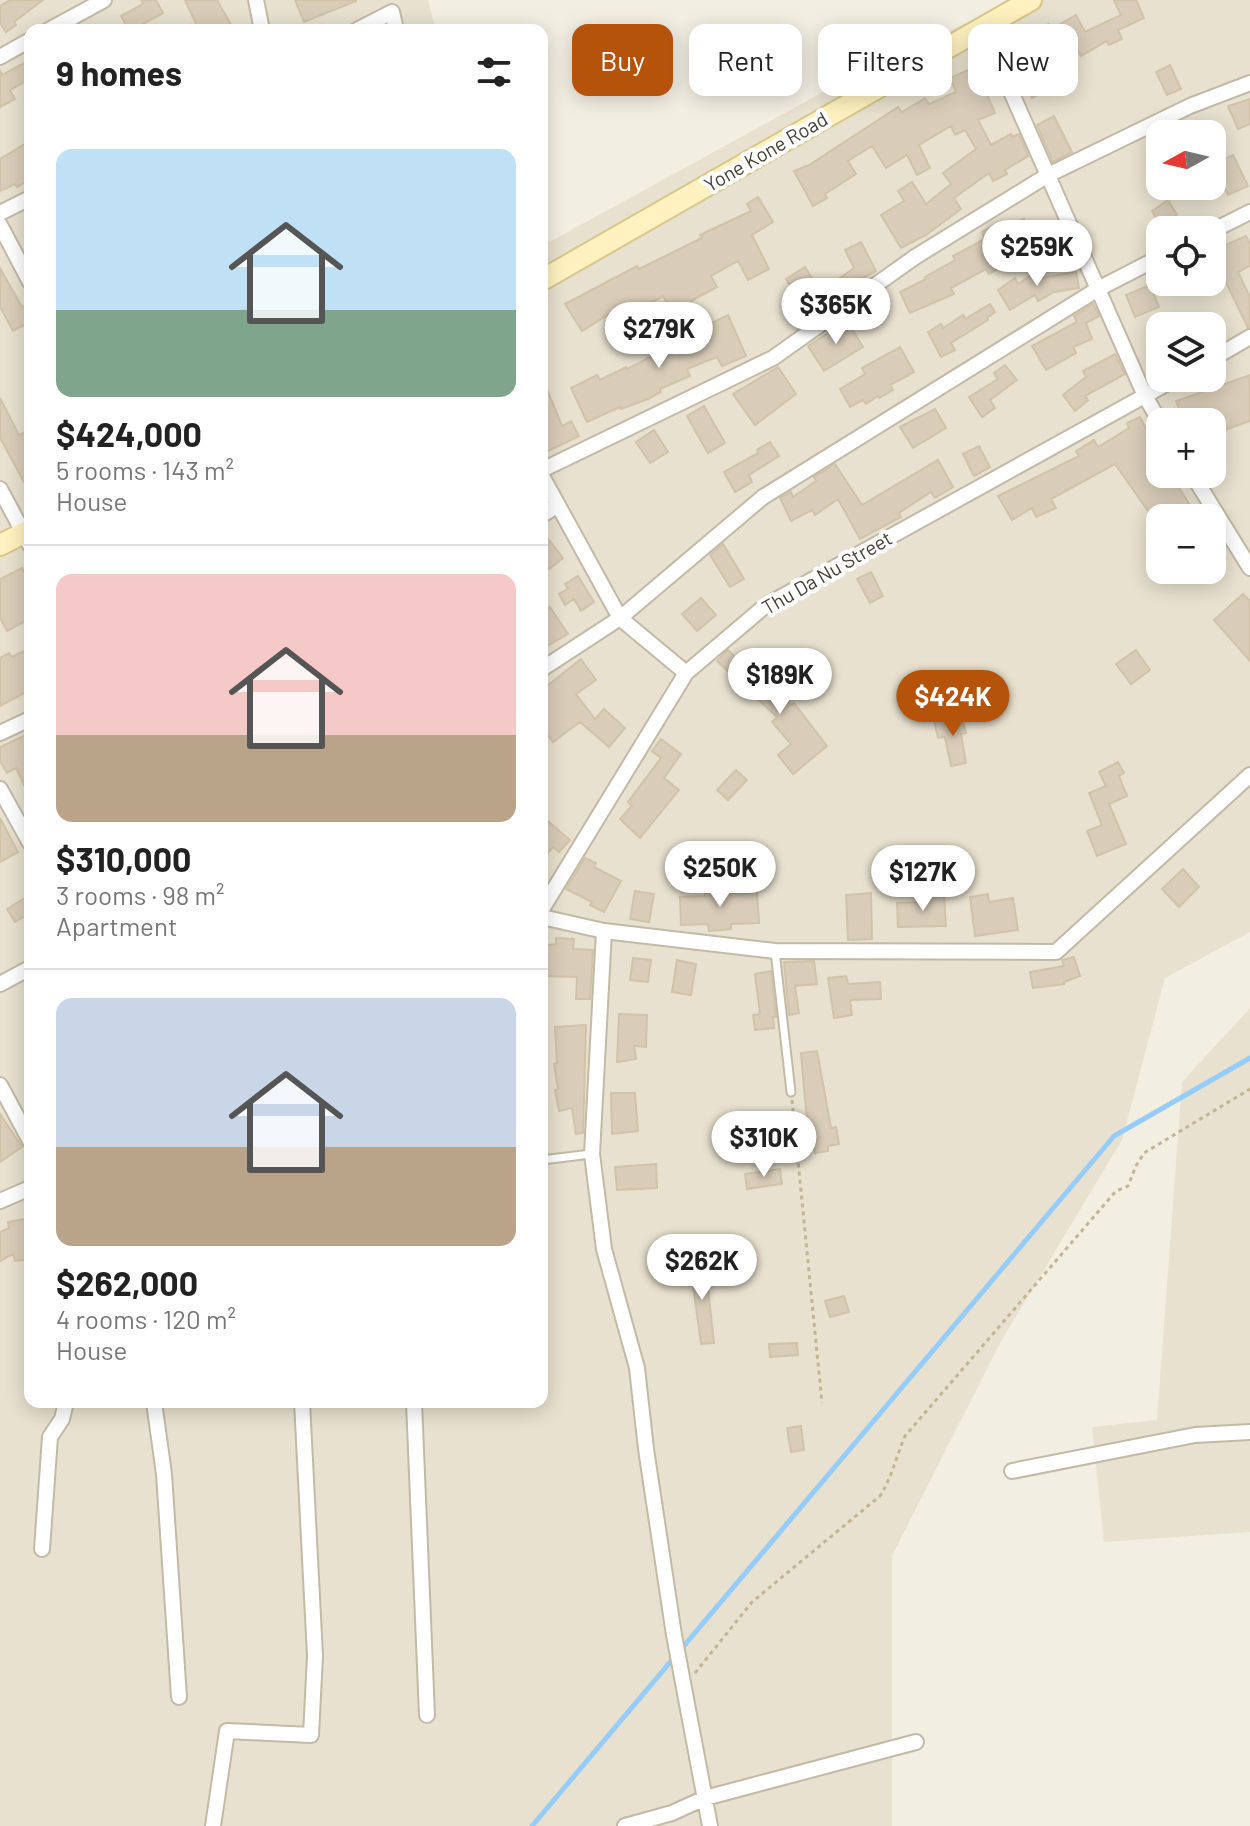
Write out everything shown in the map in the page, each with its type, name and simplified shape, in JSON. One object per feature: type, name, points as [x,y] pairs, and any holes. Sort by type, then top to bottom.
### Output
[{"type":"street","points":[[60,24],[104,0]]},
{"type":"street","points":[[256,0],[261,24]]},
{"type":"street","name":"Yone Kone Road","points":[[990,24],[1031,0]]},
{"type":"street","points":[[369,24],[392,12],[395,24]]},
{"type":"street","name":"Yone Kone Road","points":[[548,277],[968,37]]},
{"type":"street","points":[[0,57],[24,43]]},
{"type":"street","points":[[548,467],[773,358],[915,257],[1048,175],[1190,106],[1250,83]]},
{"type":"street","points":[[1013,96],[1152,408]]},
{"type":"street","points":[[0,213],[24,201]]},
{"type":"street","points":[[1226,224],[1250,212]]},
{"type":"street","points":[[0,225],[24,271]]},
{"type":"street","points":[[548,665],[620,618],[763,497],[1098,289],[1146,264]]},
{"type":"street","points":[[1226,351],[1250,337]]},
{"type":"street","name":"Thu Da Nu Street","points":[[548,899],[686,673],[765,606],[1152,392]]},
{"type":"street","points":[[548,487],[620,618],[686,673]]},
{"type":"street","points":[[1201,488],[1250,568]]},
{"type":"street","points":[[0,489],[24,529]]},
{"type":"street","points":[[548,511],[558,505]]},
{"type":"street","points":[[0,545],[24,537]]},
{"type":"street","points":[[0,733],[24,722]]},
{"type":"street","points":[[548,918],[604,931],[775,951],[1056,952],[1250,775]]},
{"type":"street","points":[[0,789],[24,832]]},
{"type":"street","points":[[604,931],[592,1154],[604,1249],[637,1368],[674,1635],[710,1826]]},
{"type":"street","points":[[0,984],[24,971]]},
{"type":"street","points":[[0,1085],[24,1130]]},
{"type":"street","points":[[0,1201],[24,1191]]},
{"type":"street","points":[[42,1549],[46,1460],[50,1437],[62,1419],[65,1408]]},
{"type":"street","points":[[155,1408],[164,1474],[179,1697]]},
{"type":"street","points":[[213,1826],[227,1731],[311,1735],[315,1656],[302,1408]]},
{"type":"street","points":[[414,1408],[427,1715]]},
{"type":"street","points":[[1012,1471],[1195,1435],[1250,1432]]},
{"type":"street","points":[[625,1826],[672,1813],[705,1798],[916,1742]]},
{"type":"lane","points":[[775,951],[791,1092]]},
{"type":"lane","points":[[548,1159],[592,1154]]},
{"type":"path","points":[[685,1685],[752,1602],[880,1496],[892,1476],[905,1436],[1116,1191],[1128,1186],[1144,1153],[1250,1089]]},
{"type":"path","points":[[791,1092],[822,1403]]},
{"type":"shaded area","points":[[0,0],[428,0],[434,24],[24,24],[24,1408],[548,1408],[548,243],[818,95],[952,96],[952,30],[1014,0],[1250,0],[1250,932],[1165,978],[1122,1140],[1000,1343],[892,1556],[892,1826],[0,1826]]},
{"type":"shaded area","points":[[1250,1008],[1250,1532],[1104,1542],[1092,1427],[1157,1420],[1182,1082]]},
{"type":"building","points":[[10,0],[43,0],[6,32],[0,23],[0,6]]},
{"type":"building","points":[[141,0],[156,0],[163,13],[143,24],[126,24],[121,16],[143,4]]},
{"type":"building","points":[[185,0],[217,0],[231,24],[196,24]]},
{"type":"building","points":[[295,0],[356,0],[356,1],[304,22]]},
{"type":"building","points":[[1114,0],[1136,0],[1144,18],[1118,30],[1122,39],[1109,45],[1107,41],[1081,56],[1078,50],[1078,24],[1060,24],[1076,15],[1085,32],[1121,15]]},
{"type":"building","points":[[24,63],[24,82],[10,90],[15,99],[0,107],[0,70],[2,75]]},
{"type":"building","points":[[1170,65],[1181,89],[1167,95],[1156,72]]},
{"type":"building","points":[[968,70],[968,96],[988,96],[995,113],[978,120],[991,145],[1011,134],[1012,137],[1019,134],[1028,156],[1005,170],[1007,174],[993,181],[989,173],[954,198],[961,209],[926,235],[901,248],[881,215],[904,201],[898,191],[912,182],[926,204],[951,184],[943,173],[976,149],[965,130],[955,135],[951,126],[919,145],[930,168],[917,175],[907,155],[886,168],[872,146],[848,161],[856,174],[825,194],[827,198],[813,206],[794,171],[809,165],[898,107],[902,112],[925,98],[929,104],[952,96],[956,92],[952,77]]},
{"type":"building","points":[[1250,99],[1250,124],[1238,129],[1228,106]]},
{"type":"building","points":[[1054,116],[1072,152],[1053,162],[1037,125]]},
{"type":"building","points":[[24,145],[24,183],[0,191],[0,159]]},
{"type":"building","points":[[1233,155],[1248,186],[1228,195],[1226,191],[1226,158]]},
{"type":"building","points":[[758,197],[773,222],[752,235],[769,269],[748,280],[738,261],[711,276],[717,287],[691,301],[694,306],[675,317],[663,296],[641,308],[639,303],[611,318],[609,314],[582,331],[565,304],[751,211],[747,204]]},
{"type":"building","points":[[1168,200],[1177,215],[1155,216],[1152,211]]},
{"type":"building","points":[[1024,219],[1031,240],[1007,249],[1009,252],[1002,256],[1006,264],[989,274],[986,269],[951,288],[954,294],[910,313],[900,292],[926,279],[955,260],[953,256],[985,239],[982,232],[994,225],[997,229]]},
{"type":"building","points":[[1246,236],[1250,244],[1250,266],[1238,272],[1250,297],[1248,328],[1226,282],[1226,245]]},
{"type":"building","points":[[861,242],[876,271],[850,285],[853,289],[840,298],[836,294],[807,313],[786,279],[805,267],[820,292],[854,268],[845,250]]},
{"type":"building","points":[[0,268],[24,306],[24,325],[13,331],[0,307]]},
{"type":"building","points":[[1036,272],[1040,278],[1076,272],[1079,288],[1054,292],[1038,301],[1035,295],[1010,310],[998,290],[1015,278],[1018,284]]},
{"type":"building","points":[[1146,287],[1146,296],[1154,296],[1159,307],[1135,317],[1126,295]]},
{"type":"building","points":[[990,304],[995,312],[988,320],[951,343],[955,350],[941,357],[928,332],[941,324],[943,328],[963,315],[965,319]]},
{"type":"building","points":[[1093,304],[1099,316],[1086,323],[1092,339],[1073,347],[1076,353],[1046,370],[1032,346],[1077,322],[1074,316]]},
{"type":"building","points":[[728,315],[746,356],[722,366],[717,357],[687,369],[690,376],[660,389],[661,392],[648,399],[587,422],[571,388],[597,375],[600,380],[627,369],[659,353],[658,349]]},
{"type":"building","points":[[847,321],[863,347],[824,371],[808,346]]},
{"type":"building","points":[[900,347],[914,372],[890,385],[893,390],[879,398],[866,404],[863,400],[850,407],[840,389],[865,374],[862,368]]},
{"type":"building","points":[[1115,354],[1125,374],[1085,396],[1088,400],[1075,411],[1063,395],[1086,377],[1083,371]]},
{"type":"building","points":[[1005,365],[1017,380],[990,400],[995,408],[982,417],[969,397],[998,379],[994,373]]},
{"type":"building","points":[[778,367],[796,394],[755,425],[733,394]]},
{"type":"building","points":[[1250,375],[1250,421],[1226,430],[1226,408],[1179,408],[1176,401],[1202,392],[1226,392],[1226,383]]},
{"type":"building","points":[[548,392],[562,426],[571,421],[579,436],[548,451]]},
{"type":"building","points":[[0,398],[19,435],[24,432],[24,482],[0,438]]},
{"type":"building","points":[[704,406],[725,443],[708,453],[687,416]]},
{"type":"building","points":[[935,409],[946,428],[913,448],[900,427]]},
{"type":"building","points":[[1140,417],[1146,429],[1146,488],[1179,488],[1189,504],[1146,504],[1146,508],[1115,464],[1051,499],[1056,508],[1036,517],[1032,508],[1012,520],[998,496],[1079,456],[1076,451],[1094,440],[1098,447],[1129,428],[1127,423]]},
{"type":"building","points":[[654,430],[668,452],[650,463],[636,442]]},
{"type":"building","points":[[770,442],[779,456],[749,475],[752,482],[735,492],[724,472],[758,453],[757,450]]},
{"type":"building","points":[[979,446],[990,467],[974,476],[963,454]]},
{"type":"building","points":[[938,460],[953,487],[935,498],[931,492],[899,513],[901,517],[860,539],[838,499],[815,515],[812,510],[791,521],[780,498],[791,492],[793,497],[816,481],[814,477],[835,464],[862,505]]},
{"type":"building","points":[[548,539],[563,558],[548,568]]},
{"type":"building","points":[[723,544],[744,579],[730,587],[710,555]]},
{"type":"building","points":[[22,568],[24,572],[24,622],[7,631],[0,618],[0,579]]},
{"type":"building","points":[[871,572],[883,596],[870,603],[857,579]]},
{"type":"building","points":[[578,576],[594,602],[581,611],[574,599],[565,605],[559,594],[568,589],[565,584]]},
{"type":"building","points":[[1243,594],[1250,601],[1250,661],[1214,620]]},
{"type":"building","points":[[701,598],[716,615],[697,631],[682,614]]},
{"type":"building","points":[[550,607],[568,634],[548,646]]},
{"type":"building","points":[[728,650],[761,683],[765,679],[791,705],[794,703],[827,746],[793,774],[778,755],[791,744],[772,722],[777,717],[717,661]]},
{"type":"building","points":[[1136,650],[1150,670],[1131,684],[1116,664]]},
{"type":"building","points":[[24,651],[24,693],[0,706],[0,658],[9,653],[12,657]]},
{"type":"building","points":[[581,659],[596,680],[576,694],[595,719],[604,709],[625,728],[609,747],[580,722],[553,742],[548,735],[548,685]]},
{"type":"building","points":[[962,715],[966,733],[961,734],[966,763],[951,766],[945,737],[938,738],[934,721]]},
{"type":"building","points":[[24,736],[24,785],[16,768],[7,773],[0,761],[0,747]]},
{"type":"building","points":[[661,739],[681,754],[664,778],[679,790],[640,838],[620,819],[632,806],[628,802],[661,758],[652,751]]},
{"type":"building","points":[[1118,762],[1124,773],[1119,776],[1127,796],[1109,804],[1126,844],[1097,856],[1087,831],[1102,825],[1089,793],[1106,786],[1099,772]]},
{"type":"building","points":[[736,770],[747,780],[728,800],[717,790]]},
{"type":"building","points":[[0,818],[18,852],[0,862]]},
{"type":"building","points":[[548,821],[570,840],[559,852],[553,847],[548,853]]},
{"type":"building","points":[[585,858],[596,863],[594,867],[621,881],[604,912],[566,889]]},
{"type":"building","points":[[1183,869],[1199,887],[1179,907],[1162,889]]},
{"type":"building","points":[[727,889],[728,893],[757,892],[759,923],[731,924],[731,929],[709,931],[708,924],[681,925],[680,897],[705,896],[705,891]]},
{"type":"building","points":[[635,891],[654,894],[649,922],[630,919]]},
{"type":"building","points":[[871,893],[872,939],[848,940],[846,895]]},
{"type":"building","points":[[988,894],[989,902],[1013,898],[1018,930],[975,936],[970,897]]},
{"type":"building","points":[[944,895],[946,926],[898,927],[897,903],[926,902],[926,896]]},
{"type":"building","points":[[24,899],[24,917],[15,922],[7,909]]},
{"type":"building","points":[[556,938],[574,939],[573,949],[593,950],[590,999],[576,999],[577,977],[548,976],[548,945],[556,944]]},
{"type":"building","points":[[1074,957],[1080,976],[1064,984],[1033,988],[1030,972],[1064,966],[1062,960]]},
{"type":"building","points":[[633,958],[651,960],[648,982],[630,980]]},
{"type":"building","points":[[677,960],[696,964],[691,995],[672,992]]},
{"type":"building","points":[[814,961],[817,984],[795,986],[799,1013],[789,1015],[784,962]]},
{"type":"building","points":[[771,971],[776,1017],[773,1017],[774,1028],[755,1030],[753,1015],[760,1014],[755,974]]},
{"type":"building","points":[[846,976],[848,984],[880,982],[881,999],[850,1000],[852,1015],[834,1018],[828,978]]},
{"type":"building","points":[[619,1014],[647,1015],[646,1047],[634,1046],[636,1059],[617,1062]]},
{"type":"building","points":[[586,1025],[583,1133],[576,1134],[572,1108],[559,1111],[555,1090],[558,1089],[554,1064],[557,1063],[555,1027]]},
{"type":"building","points":[[817,1051],[831,1128],[836,1127],[839,1144],[828,1146],[828,1151],[815,1153],[806,1110],[801,1053]]},
{"type":"building","points":[[611,1093],[635,1093],[638,1131],[612,1134]]},
{"type":"building","points":[[0,1114],[22,1147],[0,1162]]},
{"type":"building","points":[[656,1164],[657,1188],[617,1190],[615,1167]]},
{"type":"building","points":[[780,1169],[782,1184],[747,1189],[745,1174]]},
{"type":"building","points":[[24,1219],[24,1260],[15,1261],[13,1254],[0,1261],[0,1232],[9,1228],[8,1222]]},
{"type":"building","points":[[705,1261],[714,1343],[701,1344],[690,1263]]},
{"type":"building","points":[[844,1296],[849,1312],[830,1317],[825,1301]]},
{"type":"building","points":[[797,1343],[798,1355],[770,1357],[769,1344]]},
{"type":"building","points":[[801,1426],[804,1450],[791,1452],[787,1428]]},
{"type":"waterway","points":[[532,1826],[1114,1136],[1250,1058]]}]
